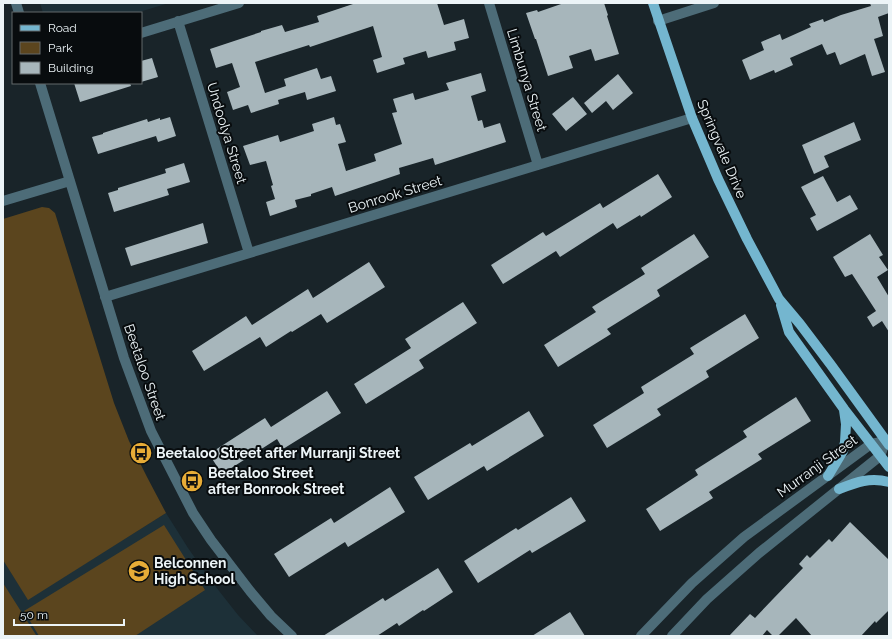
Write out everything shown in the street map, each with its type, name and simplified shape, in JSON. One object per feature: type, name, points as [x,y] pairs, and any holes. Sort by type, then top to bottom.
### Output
[{"type":"main road","name":"Springvale Drive","points":[[653,3],[692,118],[724,192],[779,299],[790,332],[844,409],[889,467]]},
{"type":"main road","name":"Springvale Drive","points":[[779,299],[826,359],[888,443]]},
{"type":"main road","points":[[828,476],[842,451],[845,442],[846,424],[844,409]]},
{"type":"main road","points":[[839,489],[869,480],[878,479],[889,482]]},
{"type":"street","points":[[142,33],[239,3]]},
{"type":"street","name":"Limbunya Street","points":[[489,3],[538,165]]},
{"type":"street","points":[[658,20],[714,3]]},
{"type":"street","name":"Undoolya Street","points":[[178,21],[249,253]]},
{"type":"street","name":"Beetaloo Street","points":[[40,84],[124,358],[151,431],[193,513],[211,540],[250,592],[271,616],[292,636]]},
{"type":"street","name":"Bonrook Street","points":[[105,297],[692,118]]},
{"type":"street","points":[[3,201],[70,180]]},
{"type":"street","name":"Murranji Street","points":[[642,636],[692,583],[744,537],[871,444],[888,443]]},
{"type":"street","name":"Murranji Street","points":[[672,636],[707,599],[759,553],[880,456],[888,443]]},
{"type":"shaded area","points":[[40,3],[169,3],[139,12],[43,12]]},
{"type":"shaded area","name":"Belconnen High School","points":[[166,513],[212,582],[238,615],[258,636],[3,636],[3,560],[28,599]]},
{"type":"green space","points":[[42,207],[49,208],[55,213],[114,403],[129,441],[166,513],[28,600],[3,560],[3,219]]},
{"type":"green space","name":"Belconnen High School","points":[[164,525],[205,590],[135,636],[39,636],[24,611]]},
{"type":"green space","points":[[3,583],[36,635],[3,636]]},
{"type":"building","points":[[356,3],[437,3],[444,25],[464,19],[469,38],[454,42],[456,50],[428,58],[426,51],[403,58],[405,64],[377,73],[373,60],[382,57],[373,26],[310,47],[309,45],[255,62],[265,93],[286,86],[284,79],[317,68],[321,79],[331,76],[336,91],[307,100],[305,92],[278,100],[279,104],[251,113],[248,105],[233,110],[227,92],[240,87],[232,63],[216,68],[210,49],[282,25],[285,32],[319,22],[317,16]]},
{"type":"building","points":[[564,3],[604,3],[619,54],[595,61],[591,49],[569,56],[573,68],[548,76],[526,13],[537,10],[538,12]]},
{"type":"building","points":[[870,3],[889,3],[889,13],[878,17],[883,36],[874,39],[885,72],[872,76],[865,54],[840,65],[835,52],[827,55],[822,44],[790,58],[793,65],[775,73],[774,70],[750,80],[742,60],[764,50],[761,42],[780,34],[782,40],[811,27],[809,24],[823,19],[824,22],[871,6]]},
{"type":"building","points":[[152,58],[158,77],[142,82],[142,61]]},
{"type":"building","points":[[481,73],[486,91],[471,96],[478,121],[482,120],[484,128],[500,123],[506,142],[435,165],[433,158],[399,168],[400,174],[335,196],[332,187],[311,194],[311,196],[295,200],[297,207],[270,216],[266,202],[275,199],[271,186],[273,185],[266,161],[250,165],[243,146],[278,135],[280,142],[314,131],[312,124],[334,117],[336,125],[340,124],[346,142],[338,144],[346,171],[376,161],[374,154],[402,144],[392,113],[397,112],[393,99],[413,93],[415,100],[449,90],[446,83]]},
{"type":"building","points":[[618,74],[633,93],[613,110],[606,101],[592,113],[584,103]]},
{"type":"building","points":[[74,84],[130,84],[131,86],[80,102]]},
{"type":"building","points":[[573,97],[587,114],[566,131],[552,114]]},
{"type":"building","points":[[170,117],[176,136],[158,142],[156,136],[98,154],[92,137],[147,119],[148,122],[160,118],[160,120]]},
{"type":"building","points":[[854,122],[861,140],[824,156],[829,167],[814,174],[802,145]]},
{"type":"building","points":[[184,163],[190,182],[167,189],[169,195],[114,212],[108,193],[118,190],[118,188],[166,173],[165,169]]},
{"type":"building","points":[[658,174],[672,197],[641,217],[640,215],[617,229],[613,223],[560,257],[556,251],[503,284],[491,265],[543,232],[546,236],[600,203],[603,208]]},
{"type":"building","points":[[823,176],[837,202],[850,195],[858,209],[817,231],[810,218],[816,215],[801,187]]},
{"type":"building","points":[[203,223],[208,243],[131,266],[125,248]]},
{"type":"building","points":[[694,234],[709,257],[657,290],[660,296],[607,329],[611,334],[558,367],[544,345],[596,312],[592,307],[645,274],[641,268]]},
{"type":"building","points":[[870,234],[883,255],[879,257],[888,270],[877,277],[889,297],[889,332],[882,321],[873,327],[867,317],[876,311],[852,274],[845,277],[833,257]]},
{"type":"building","points":[[369,262],[385,287],[327,323],[321,314],[266,347],[260,337],[204,371],[192,351],[246,316],[252,325],[308,289],[313,298]]},
{"type":"building","points":[[463,302],[477,323],[419,360],[424,368],[366,404],[354,384],[411,348],[405,339]]},
{"type":"building","points":[[745,314],[759,338],[706,371],[709,377],[657,409],[661,415],[607,448],[593,425],[644,393],[641,387],[694,354],[690,348]]},
{"type":"building","points":[[327,391],[341,413],[283,449],[277,439],[222,474],[209,454],[265,418],[271,427]]},
{"type":"building","points":[[796,397],[811,421],[758,454],[762,459],[709,492],[713,498],[660,531],[646,509],[698,475],[695,470],[747,437],[743,431]]},
{"type":"building","points":[[529,411],[544,436],[487,471],[484,466],[428,500],[414,477],[470,443],[472,446]]},
{"type":"building","points":[[390,487],[405,512],[348,547],[345,542],[289,577],[274,554],[331,518],[334,523]]},
{"type":"building","points":[[571,497],[586,521],[532,553],[530,550],[478,583],[464,561],[516,528],[518,530]]},
{"type":"building","points":[[850,522],[889,560],[889,610],[876,623],[875,621],[861,636],[812,636],[796,618],[778,636],[773,636],[767,630],[762,636],[729,636],[750,614],[755,618],[803,568],[799,564],[807,555],[810,558],[829,539],[832,542]]},
{"type":"building","points":[[438,568],[453,592],[399,626],[397,623],[377,636],[323,636],[383,598],[385,601]]},
{"type":"building","points":[[570,612],[585,636],[532,636]]},
{"type":"place","name":"Beetaloo Street after Murranji Street","points":[[141,453]]},
{"type":"place","name":"Beetaloo Street after Bonrook Street","points":[[192,481]]},
{"type":"place","name":"Belconnen High School","points":[[139,571]]}]
